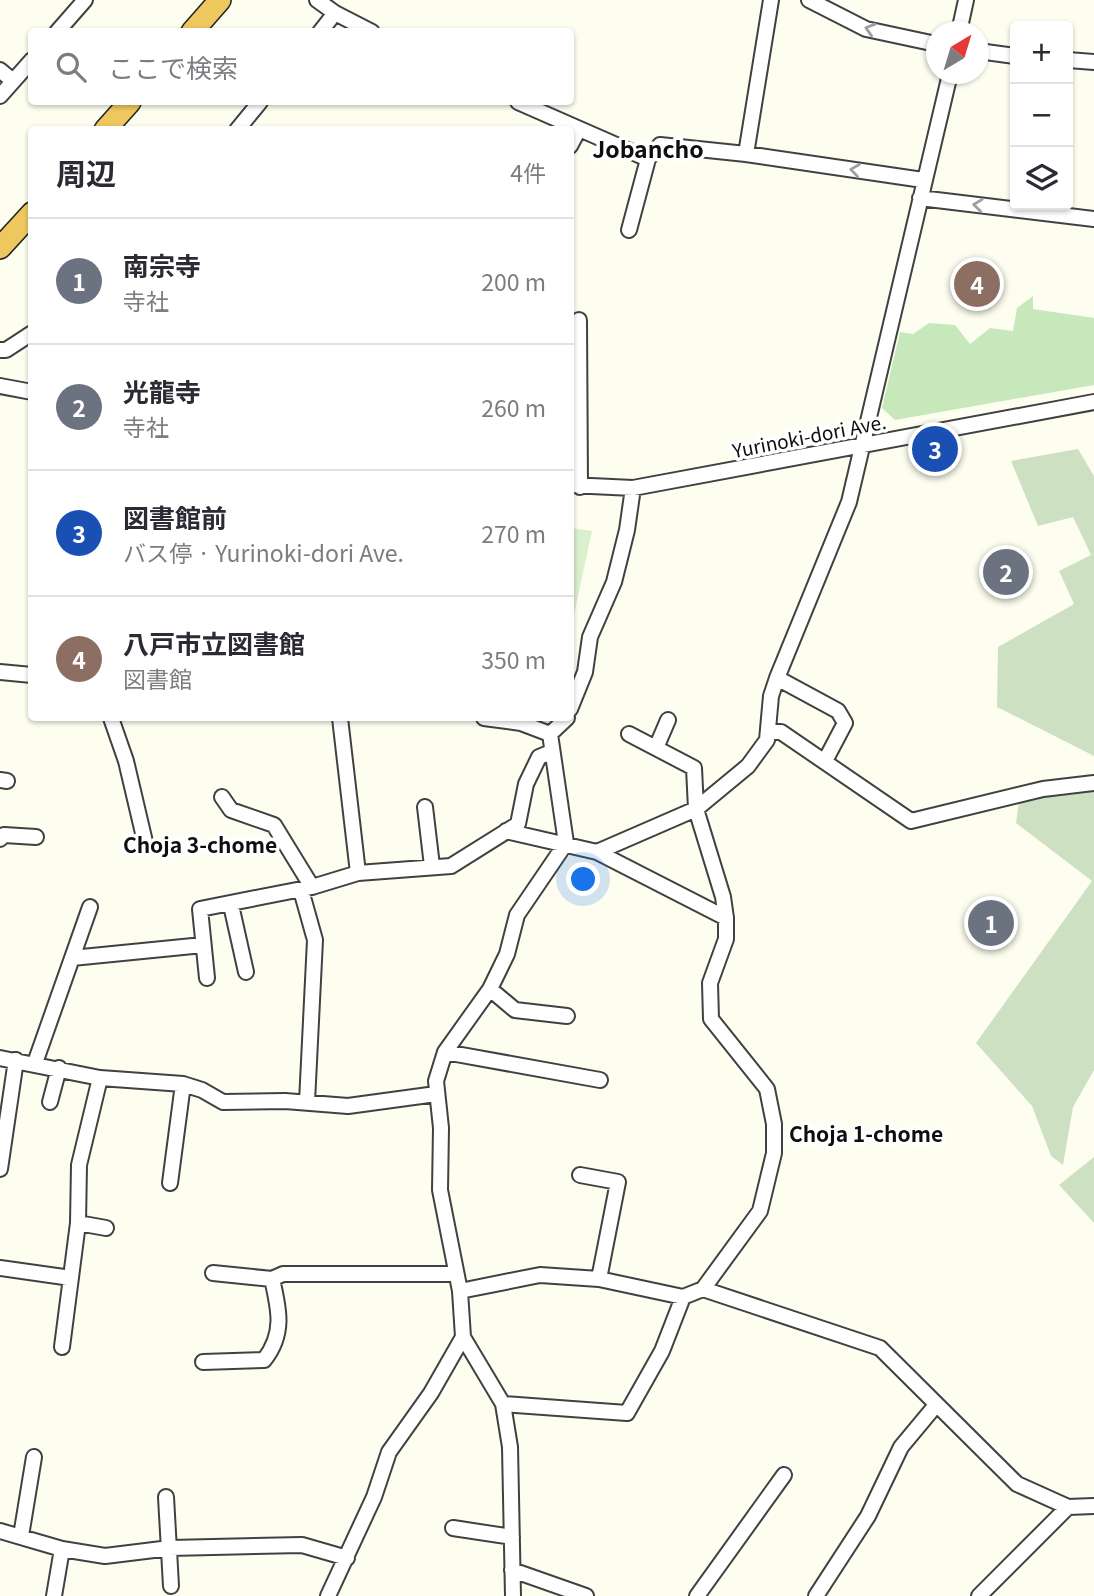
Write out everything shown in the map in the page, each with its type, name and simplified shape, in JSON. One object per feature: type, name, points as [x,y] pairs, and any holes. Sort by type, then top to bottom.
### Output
[{"type":"highway","points":[[196,28],[220,0]]},
{"type":"highway","points":[[109,126],[127,105]]},
{"type":"highway","points":[[0,248],[28,217]]},
{"type":"street","points":[[60,28],[85,0]]},
{"type":"street","points":[[317,0],[364,28]]},
{"type":"street","points":[[746,154],[771,0]]},
{"type":"street","points":[[809,0],[866,29],[926,42]]},
{"type":"street","points":[[962,21],[966,0]]},
{"type":"street","points":[[323,28],[335,13]]},
{"type":"street","points":[[989,52],[1010,55]]},
{"type":"street","points":[[1073,60],[1094,62]]},
{"type":"street","points":[[0,96],[28,64]]},
{"type":"street","points":[[0,69],[13,81]]},
{"type":"street","points":[[597,852],[696,809],[748,766],[767,740],[771,696],[777,678],[849,502],[947,84]]},
{"type":"street","points":[[240,126],[258,105]]},
{"type":"street","points":[[525,105],[570,126]]},
{"type":"street","points":[[574,128],[648,159]]},
{"type":"street","points":[[574,139],[579,130]]},
{"type":"street","points":[[629,230],[648,159],[660,145],[746,154],[923,180]]},
{"type":"street","points":[[919,198],[1094,219]]},
{"type":"street","points":[[575,486],[579,320]]},
{"type":"street","points":[[0,350],[6,350],[28,336]]},
{"type":"street","points":[[0,386],[28,391]]},
{"type":"street","name":"Yurinoki-dori Ave.","points":[[575,486],[633,488],[1094,402]]},
{"type":"street","points":[[574,698],[584,672],[590,637],[614,582],[627,530],[633,488]]},
{"type":"street","points":[[0,672],[28,676]]},
{"type":"street","points":[[777,678],[838,711],[842,717],[845,723],[825,761]]},
{"type":"street","points":[[656,748],[668,720]]},
{"type":"street","points":[[112,721],[126,761],[146,846]]},
{"type":"street","points":[[340,721],[358,873]]},
{"type":"street","points":[[506,721],[521,723],[550,734]]},
{"type":"street","points":[[513,1596],[510,1447],[503,1404],[463,1337],[460,1291],[440,1190],[441,1128],[436,1081],[445,1052],[490,989],[507,954],[517,915],[565,843],[550,734],[564,721]]},
{"type":"street","points":[[769,732],[781,732],[911,821],[1043,789],[1094,783]]},
{"type":"street","points":[[460,1291],[540,1275],[599,1279],[683,1297],[703,1289],[761,1211],[774,1153],[774,1124],[767,1089],[711,1019],[710,983],[726,939],[726,918],[723,897],[696,809],[694,768],[629,734]]},
{"type":"street","points":[[207,978],[200,909],[306,889],[358,873],[451,866],[518,824],[526,785],[539,757],[551,752]]},
{"type":"street","points":[[222,797],[231,810],[274,825],[306,889],[315,940],[307,1102]]},
{"type":"street","points":[[425,807],[432,866]]},
{"type":"street","points":[[506,831],[597,852],[726,918]]},
{"type":"street","points":[[0,839],[4,835],[36,836]]},
{"type":"street","points":[[231,905],[246,972]]},
{"type":"street","points":[[35,1063],[90,907]]},
{"type":"street","points":[[72,958],[203,945]]},
{"type":"street","points":[[490,989],[515,1010],[567,1016]]},
{"type":"street","points":[[445,1052],[600,1080]]},
{"type":"street","points":[[0,1058],[100,1078],[183,1084],[202,1090],[223,1102],[307,1102],[348,1106],[436,1094]]},
{"type":"street","points":[[0,1169],[16,1060]]},
{"type":"street","points":[[50,1102],[60,1068]]},
{"type":"street","points":[[62,1347],[78,1223],[79,1165],[100,1078]]},
{"type":"street","points":[[170,1184],[183,1084]]},
{"type":"street","points":[[580,1175],[618,1182],[599,1279]]},
{"type":"street","points":[[78,1223],[106,1228]]},
{"type":"street","points":[[0,1268],[71,1278]]},
{"type":"street","points":[[213,1273],[272,1279],[283,1274],[455,1274]]},
{"type":"street","points":[[203,1362],[264,1360],[275,1346],[280,1317],[272,1279]]},
{"type":"street","points":[[703,1289],[880,1348],[1017,1484],[1068,1507],[1094,1506]]},
{"type":"street","points":[[503,1404],[627,1413],[662,1351],[683,1297]]},
{"type":"street","points":[[328,1596],[374,1497],[390,1452],[430,1393],[463,1337]]},
{"type":"street","points":[[816,1596],[868,1516],[901,1447],[936,1405]]},
{"type":"street","points":[[21,1536],[34,1457]]},
{"type":"street","points":[[697,1596],[783,1475]]},
{"type":"street","points":[[166,1497],[171,1587]]},
{"type":"street","points":[[979,1596],[1068,1507]]},
{"type":"street","points":[[453,1528],[512,1537]]},
{"type":"street","points":[[0,1531],[62,1549],[105,1556],[170,1548],[302,1545],[346,1558]]},
{"type":"street","points":[[54,1596],[62,1549]]},
{"type":"street","points":[[512,1570],[586,1596]]},
{"type":"green space","points":[[1033,296],[1033,309],[1094,318],[1094,385],[895,420],[882,408],[900,332],[913,334],[929,323],[955,325],[970,344],[990,328],[1013,331],[1017,308]]},
{"type":"green space","points":[[1078,449],[1094,476],[1094,756],[997,707],[998,647],[1074,604],[1059,571],[1091,555],[1073,517],[1038,526],[1011,461]]},
{"type":"green space","points":[[574,529],[592,531],[574,614]]},
{"type":"green space","points":[[1094,783],[1094,1070],[1073,1107],[1063,1165],[1051,1156],[1032,1106],[976,1043],[1092,881],[1016,823],[1020,794]]},
{"type":"green space","points":[[1094,1157],[1094,1223],[1059,1185]]},
{"type":"place","name":"八戸市立図書館","points":[[977,284]]},
{"type":"place","name":"図書館前","points":[[935,449]]},
{"type":"place","name":"光龍寺","points":[[1006,572]]},
{"type":"place","name":"南宗寺","points":[[991,923]]},
{"type":"district","name":"Jobancho","points":[[648,148]]},
{"type":"district","name":"Choja 3-chome","points":[[200,844]]},
{"type":"district","name":"Choja 1-chome","points":[[866,1133]]}]
